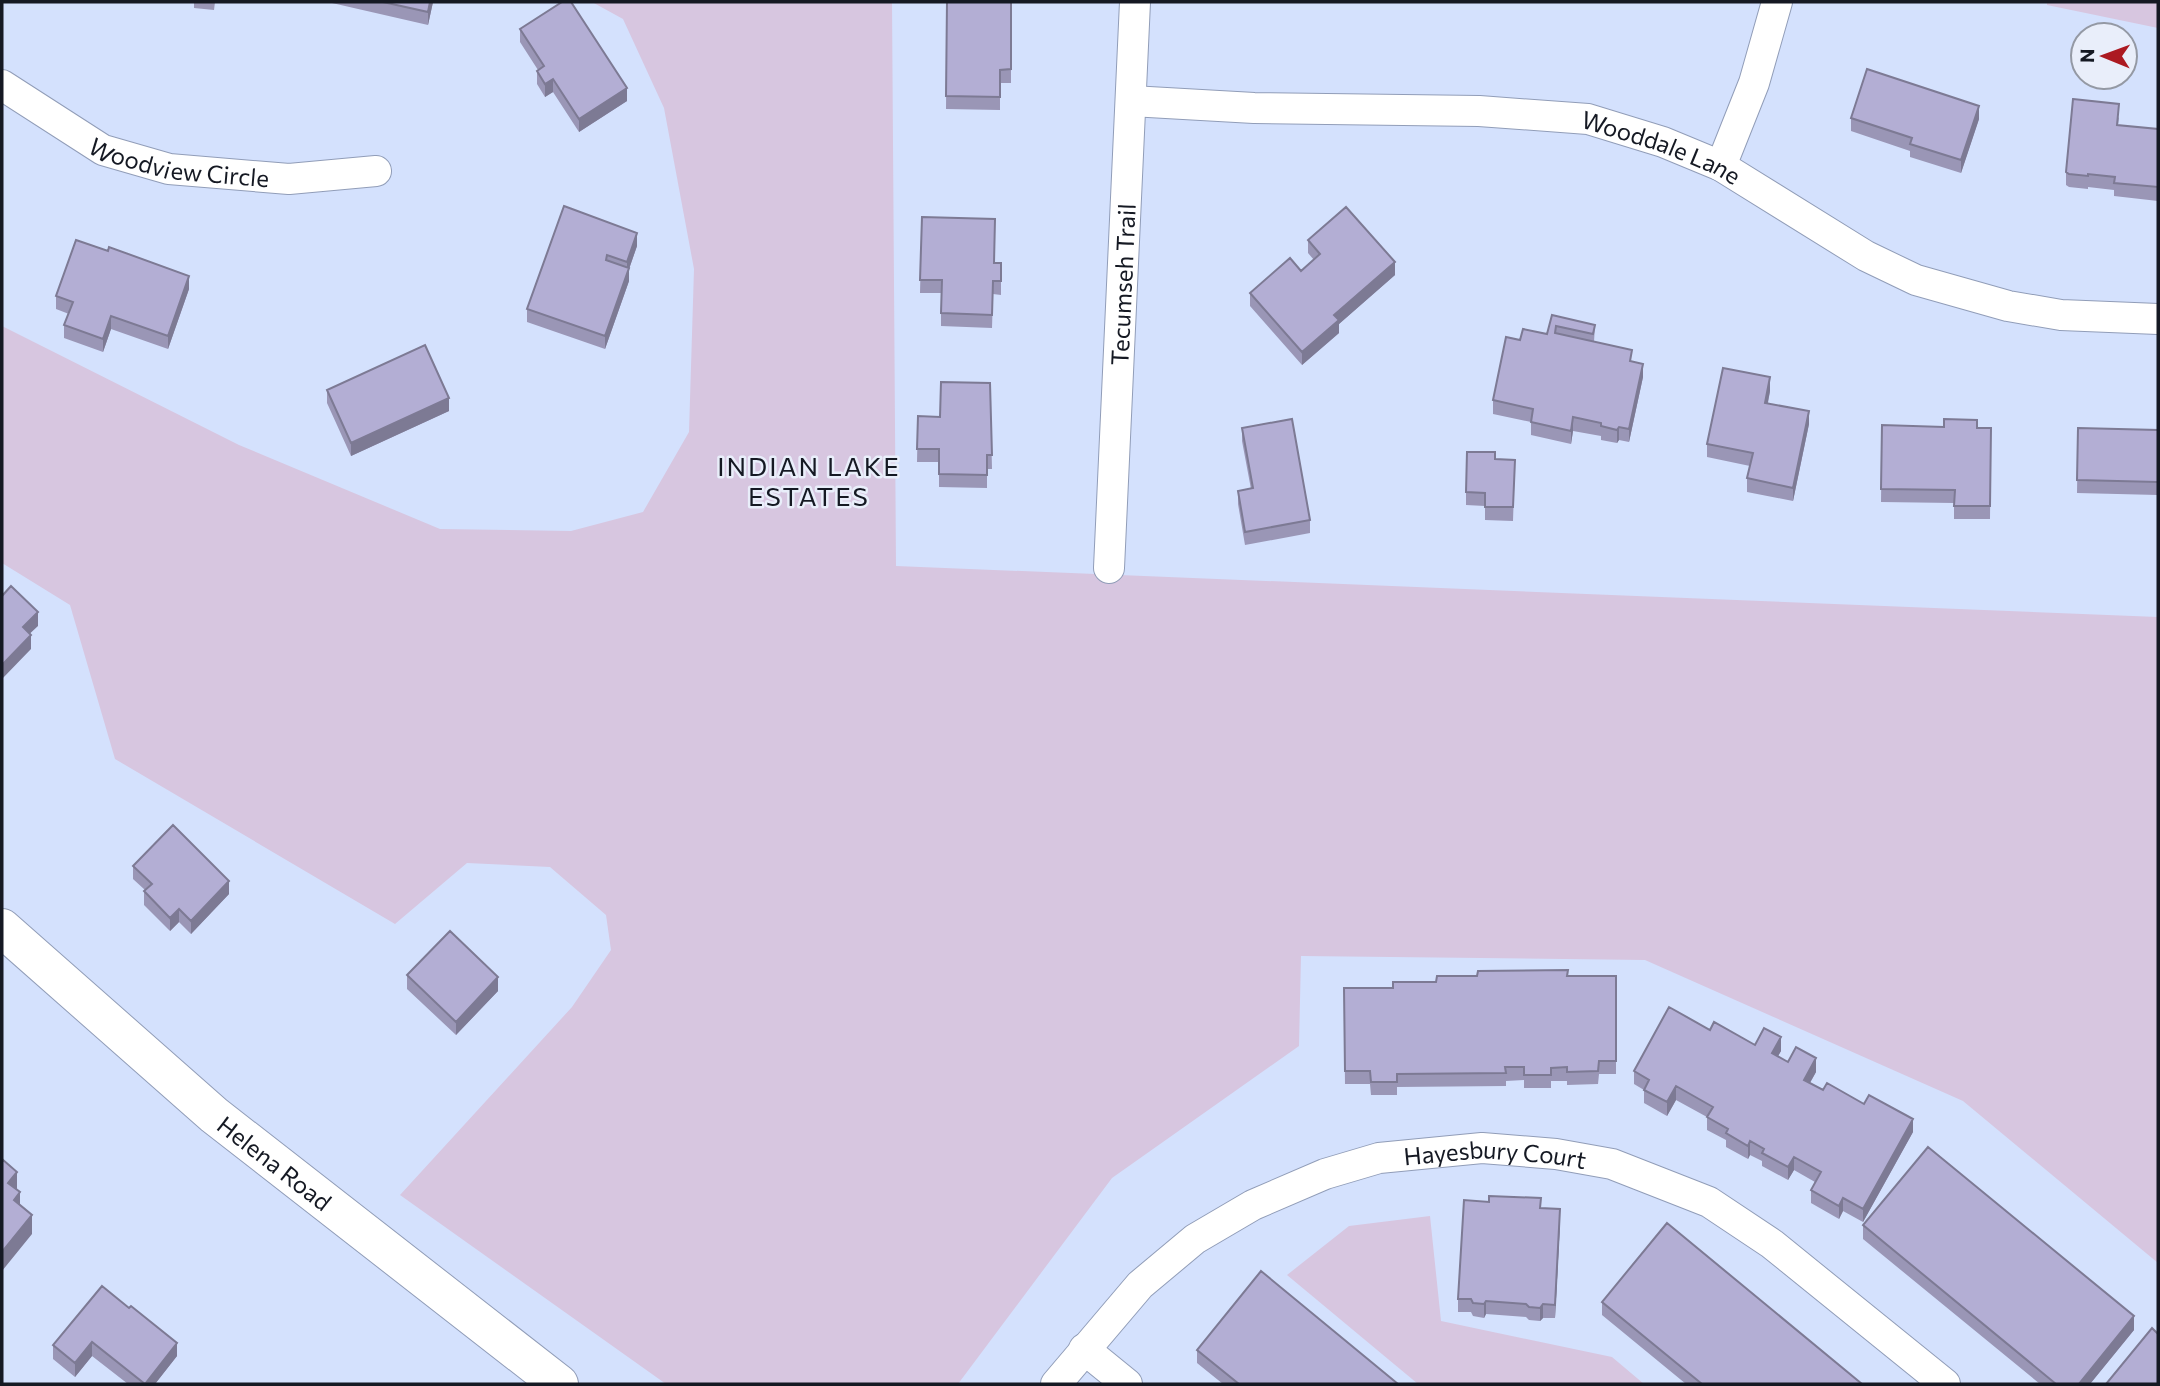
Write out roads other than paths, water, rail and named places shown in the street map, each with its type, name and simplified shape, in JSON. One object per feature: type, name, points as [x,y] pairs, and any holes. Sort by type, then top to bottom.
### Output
[{"type":"main road","name":"Helena Road","points":[[2,928],[214,1115],[559,1384]]},
{"type":"street","name":"Tecumseh Trail","points":[[1109,568],[1135,2]]},
{"type":"street","points":[[1721,166],[1754,83],[1777,2]]},
{"type":"street","name":"Woodview Circle","points":[[2,85],[103,150],[169,169],[289,179],[376,171]]},
{"type":"street","name":"Wooddale Lane","points":[[1131,101],[1254,108],[1479,111],[1588,120],[1663,142],[1721,166],[1866,256],[1916,279],[2008,306],[2061,315],[2158,319]]},
{"type":"street","name":"Hayesbury Court","points":[[1056,1384],[1140,1285],[1195,1239],[1253,1205],[1325,1174],[1379,1158],[1482,1148],[1556,1154],[1612,1164],[1709,1202],[1773,1244],[1945,1384]]},
{"type":"street","points":[[1084,1349],[1127,1384]]},
{"type":"district","name":"INDIAN LAKE ESTATES","points":[[809,480]]}]
